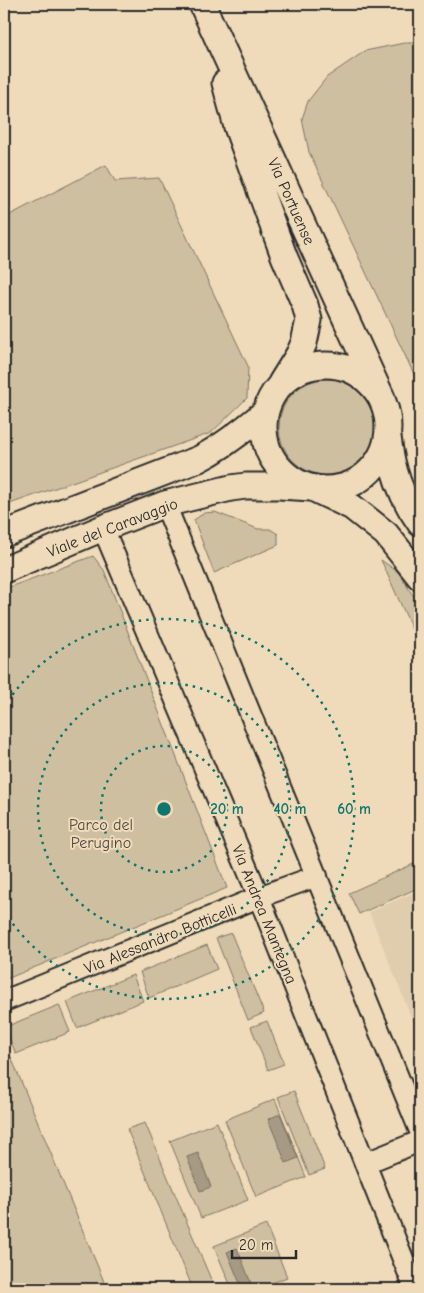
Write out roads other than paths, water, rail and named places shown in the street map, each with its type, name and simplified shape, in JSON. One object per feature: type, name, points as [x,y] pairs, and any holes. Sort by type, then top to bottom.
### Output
[{"type":"street","name":"Via Portuense","points":[[202,4],[237,127],[284,256],[310,320],[300,354],[282,383]]},
{"type":"street","name":"Via Portuense","points":[[202,4],[382,398]]},
{"type":"street","points":[[420,523],[398,484],[390,455],[388,417],[382,398],[370,382],[354,371],[335,365],[316,365],[297,371],[282,383],[272,396],[265,412],[264,432],[268,451],[279,468],[294,481],[352,507],[369,520],[386,534],[420,577]]},
{"type":"street","name":"Viale del Caravaggio","points":[[4,534],[198,459],[231,440],[265,412]]},
{"type":"street","points":[[312,488],[333,490],[352,484],[370,473],[382,456],[388,437]]},
{"type":"street","name":"Viale del Caravaggio","points":[[4,570],[165,504],[246,486],[312,488]]},
{"type":"street","points":[[165,504],[420,1131]]},
{"type":"street","name":"Via Andrea Mantegna","points":[[103,528],[259,897],[415,1289]]},
{"type":"street","name":"Via Alessandro Botticelli","points":[[4,1002],[259,897],[317,876]]},
{"type":"street","points":[[366,1163],[420,1142]]},
{"type":"park label","name":"Parco del Perugino","points":[[101,833]]}]
